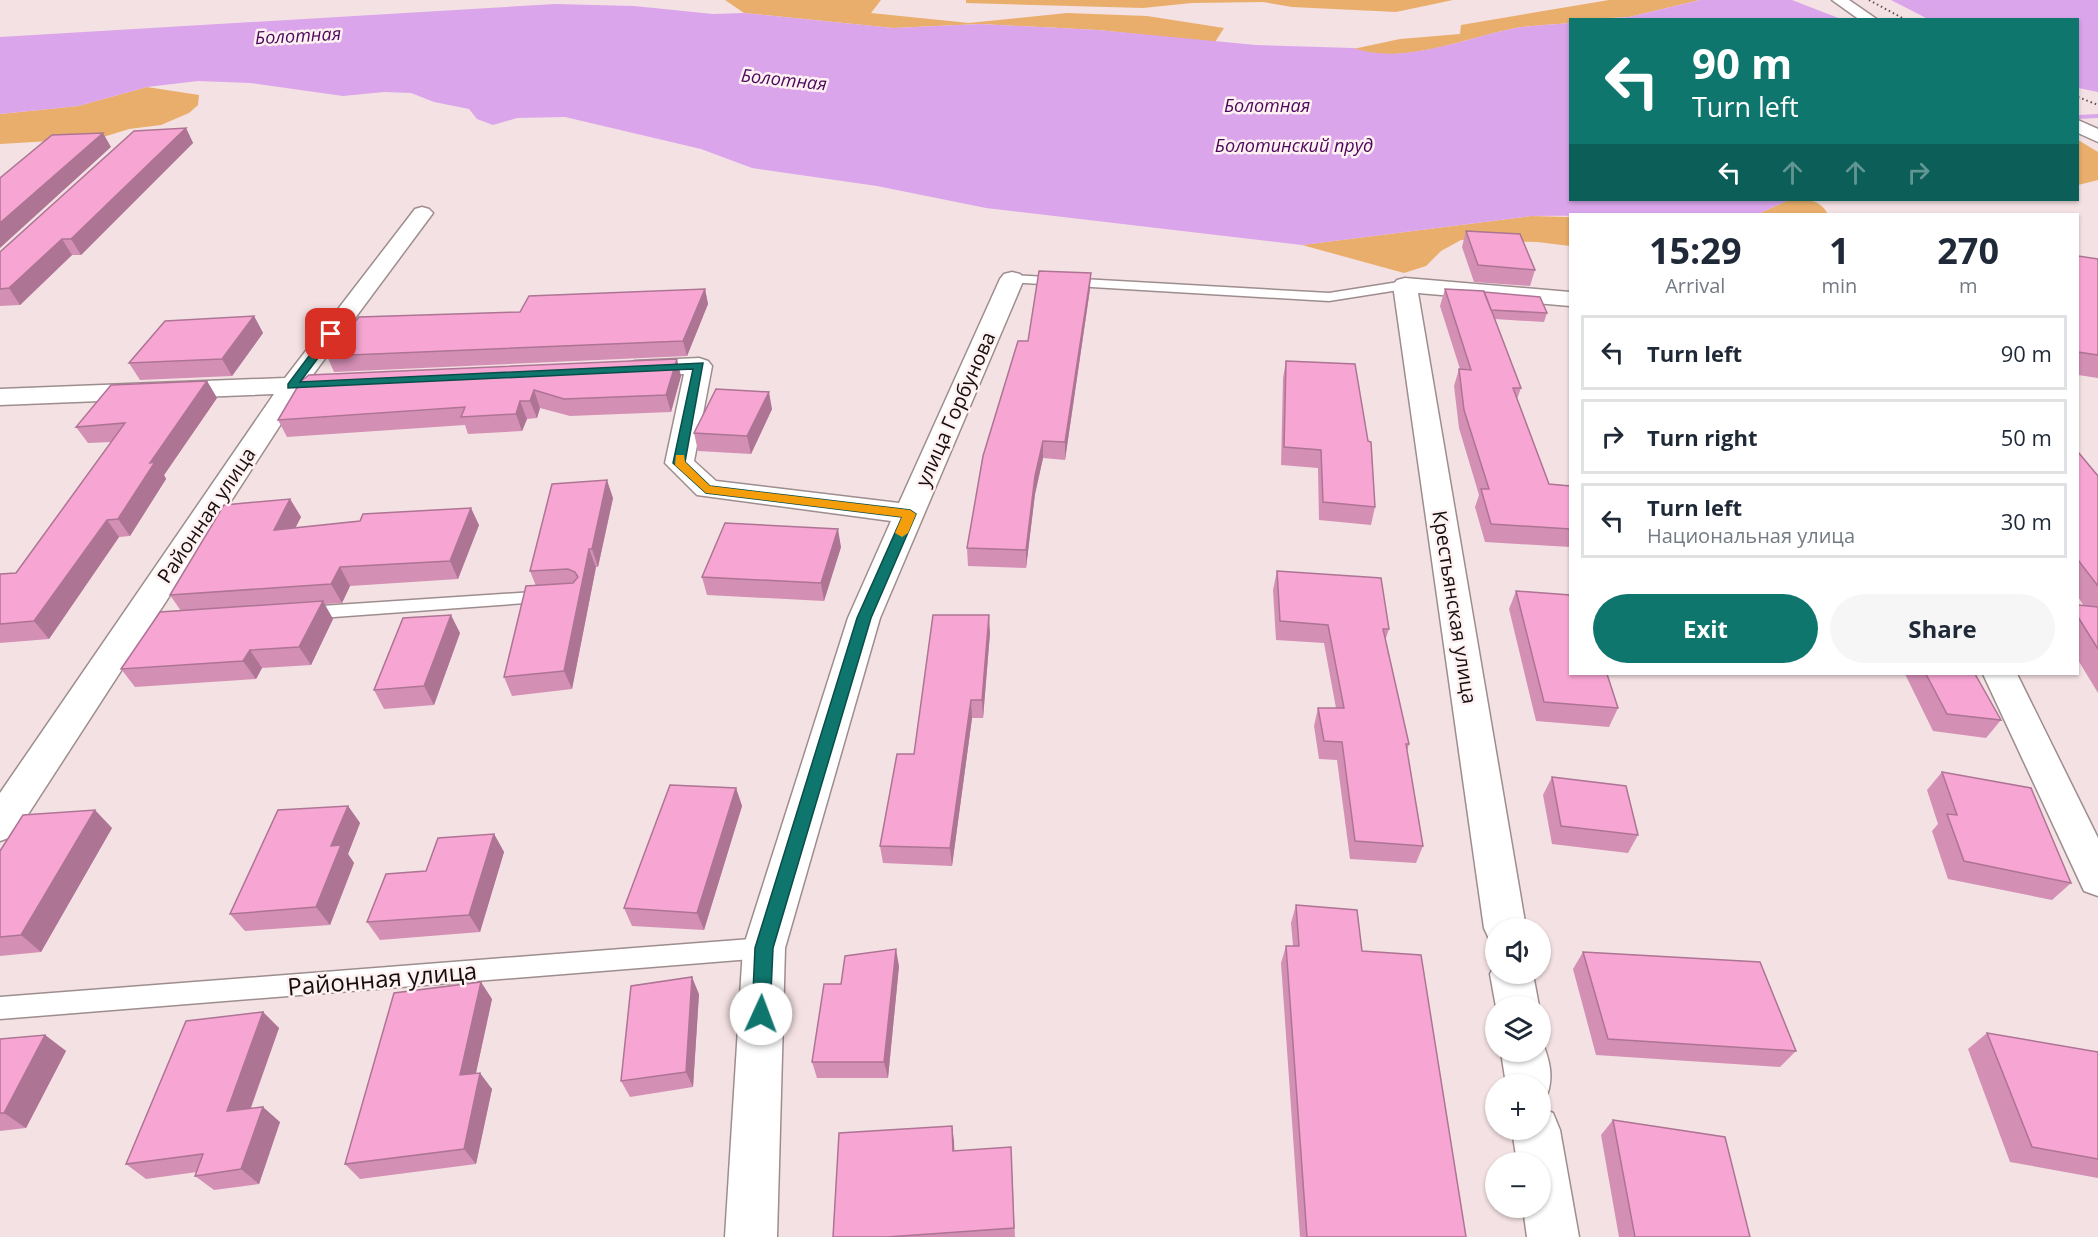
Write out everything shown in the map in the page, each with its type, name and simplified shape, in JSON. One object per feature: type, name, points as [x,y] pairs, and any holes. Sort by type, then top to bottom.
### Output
[{"type":"street","points":[[1839,0],[1868,18]]},
{"type":"street","points":[[2079,126],[2098,136]]},
{"type":"street","name":"Районная улица","points":[[0,825],[145,624],[292,386],[422,213]]},
{"type":"street","name":"улица Горбунова","points":[[751,1237],[764,948],[864,618],[1012,279]]},
{"type":"street","points":[[1405,285],[1569,298]]},
{"type":"street","name":"Крестьянская улица","points":[[1405,285],[1503,918]]},
{"type":"street","points":[[615,370],[699,366],[679,463],[706,489],[910,514]]},
{"type":"street","points":[[0,397],[364,382]]},
{"type":"street","points":[[2000,675],[2098,879]]},
{"type":"street","points":[[1538,1140],[1553,1237]]},
{"type":"lane","points":[[1012,279],[1329,297],[1405,285]]},
{"type":"lane","points":[[288,614],[562,596]]},
{"type":"lane","name":"Районная улица","points":[[0,1008],[764,948]]},
{"type":"shaded area","points":[[725,0],[881,0],[871,13],[969,23],[1067,13],[1147,16],[1224,28],[1215,42],[1098,30],[980,24],[893,28],[744,13]]},
{"type":"shaded area","points":[[966,0],[1453,0],[1396,12],[1292,7],[1263,2],[1192,3],[1143,8],[966,3]]},
{"type":"shaded area","points":[[1609,0],[1700,0],[1629,17],[1569,18],[1569,23],[1518,28],[1412,52],[1372,53],[1353,49],[1400,39],[1460,34],[1461,25]]},
{"type":"shaded area","points":[[147,87],[199,95],[198,105],[189,113],[161,125],[129,129],[100,138],[0,144],[0,114],[78,106]]},
{"type":"shaded area","points":[[2079,141],[2098,152],[2098,180],[2079,185]]},
{"type":"shaded area","points":[[1787,201],[1810,201],[1821,205],[1827,213],[1760,213]]},
{"type":"shaded area","points":[[1531,216],[1569,217],[1569,246],[1537,242],[1461,240],[1441,251],[1426,266],[1404,273],[1302,245]]},
{"type":"water","points":[[1700,0],[1792,0],[1838,18],[1616,18]]},
{"type":"water","points":[[1891,0],[2098,0],[2098,92],[2079,88],[2079,18],[1926,18]]},
{"type":"water","name":"Болотинский пруд","points":[[555,4],[634,6],[713,14],[744,13],[893,28],[980,24],[1098,30],[1256,45],[1353,48],[1392,54],[1432,49],[1518,28],[1569,23],[1569,201],[1787,201],[1760,213],[1569,213],[1569,216],[1531,216],[1302,245],[986,208],[877,186],[752,168],[701,149],[565,117],[517,118],[493,125],[477,119],[469,109],[434,102],[411,93],[384,92],[343,96],[250,83],[198,81],[147,87],[78,106],[0,114],[0,37]]},
{"type":"building","points":[[186,128],[71,239],[62,239],[9,288],[0,289],[0,252],[134,131]]},
{"type":"building","points":[[103,133],[0,223],[0,178],[52,135]]},
{"type":"building","points":[[1466,231],[1520,234],[1535,270],[1478,265]]},
{"type":"building","points":[[2079,256],[2098,259],[2098,355],[2079,352]]},
{"type":"building","points":[[1039,271],[1091,273],[1065,442],[1043,441],[1035,476],[1026,550],[967,548],[983,456],[1018,341],[1028,341]]},
{"type":"building","points":[[705,289],[683,341],[327,356],[359,317],[520,312],[529,296]]},
{"type":"building","points":[[1445,289],[1484,291],[1521,388],[1513,388],[1549,484],[1569,486],[1569,529],[1491,524],[1481,489],[1489,489],[1464,410],[1459,369],[1471,370]]},
{"type":"building","points":[[1484,292],[1540,297],[1547,313],[1491,310]]},
{"type":"building","points":[[254,316],[222,359],[129,363],[165,321]]},
{"type":"building","points":[[677,359],[666,395],[564,399],[534,390],[530,401],[520,401],[516,414],[461,417],[465,407],[278,420],[301,381],[309,375]]},
{"type":"building","points":[[1286,361],[1355,364],[1368,441],[1371,442],[1375,507],[1323,502],[1321,450],[1284,447]]},
{"type":"building","points":[[207,381],[150,463],[155,462],[118,519],[107,520],[34,621],[0,624],[0,574],[16,573],[125,423],[76,427],[111,385]]},
{"type":"building","points":[[716,389],[769,392],[747,436],[694,433]]},
{"type":"building","points":[[2079,453],[2098,476],[2098,586],[2079,561]]},
{"type":"building","points":[[607,480],[592,549],[589,549],[564,671],[504,677],[526,586],[573,583],[578,577],[575,572],[568,569],[530,571],[552,484]]},
{"type":"building","points":[[290,499],[274,530],[360,521],[363,514],[471,508],[450,561],[340,567],[331,584],[170,595],[224,505]]},
{"type":"building","points":[[725,523],[838,529],[821,583],[702,577]]},
{"type":"building","points":[[1277,571],[1381,578],[1389,629],[1383,629],[1409,744],[1406,744],[1423,846],[1355,841],[1342,742],[1324,741],[1318,708],[1344,708],[1328,625],[1280,621]]},
{"type":"building","points":[[1516,591],[1569,595],[1569,675],[1607,675],[1618,708],[1544,702]]},
{"type":"building","points":[[323,601],[299,647],[250,650],[243,661],[121,669],[160,612]]},
{"type":"building","points":[[2079,605],[2098,607],[2098,649],[2079,619]]},
{"type":"building","points":[[451,615],[424,686],[374,690],[403,618]]},
{"type":"building","points":[[933,615],[989,615],[982,700],[971,700],[950,848],[880,846],[897,754],[914,754]]},
{"type":"building","points":[[1927,675],[1976,675],[2001,720],[1947,714]]},
{"type":"building","points":[[1942,772],[2031,788],[2071,883],[1964,861],[1947,814],[1957,815]]},
{"type":"building","points":[[1552,777],[1626,786],[1638,835],[1561,826]]},
{"type":"building","points":[[670,785],[736,788],[697,913],[624,908]]},
{"type":"building","points":[[348,806],[331,846],[341,845],[316,907],[230,914],[278,810]]},
{"type":"building","points":[[95,810],[21,935],[0,937],[0,851],[23,815]]},
{"type":"building","points":[[494,834],[469,915],[367,922],[386,874],[426,871],[438,838]]},
{"type":"building","points":[[1296,905],[1357,910],[1362,951],[1421,955],[1466,1237],[1307,1237],[1286,946],[1299,946]]},
{"type":"building","points":[[896,949],[884,1062],[812,1062],[824,984],[841,984],[845,956]]},
{"type":"building","points":[[1583,952],[1760,962],[1796,1051],[1608,1039]]},
{"type":"building","points":[[692,977],[686,1072],[621,1081],[631,986]]},
{"type":"building","points":[[481,982],[460,1075],[480,1073],[464,1149],[345,1164],[394,993]]},
{"type":"building","points":[[263,1012],[227,1111],[263,1107],[241,1169],[195,1176],[203,1154],[126,1164],[186,1021]]},
{"type":"building","points":[[1987,1033],[2098,1052],[2098,1159],[2032,1147]]},
{"type":"building","points":[[45,1035],[4,1113],[0,1113],[0,1039]]},
{"type":"building","points":[[1613,1120],[1725,1137],[1750,1237],[1635,1237]]},
{"type":"building","points":[[952,1126],[953,1151],[1011,1147],[1014,1228],[887,1237],[833,1237],[839,1133]]},
{"type":"waterway","name":"Болотная","points":[[2079,117],[2098,116]]},
{"type":"railway","points":[[1869,0],[1902,18]]},
{"type":"railway","points":[[2079,97],[2098,105]]},
{"type":"slow traffic","points":[[680,458],[679,463],[706,489],[910,514],[902,533]]},
{"type":"route","points":[[331,334],[292,386],[699,366],[679,463],[706,489],[910,514],[864,618],[764,948],[761,1014]]}]
